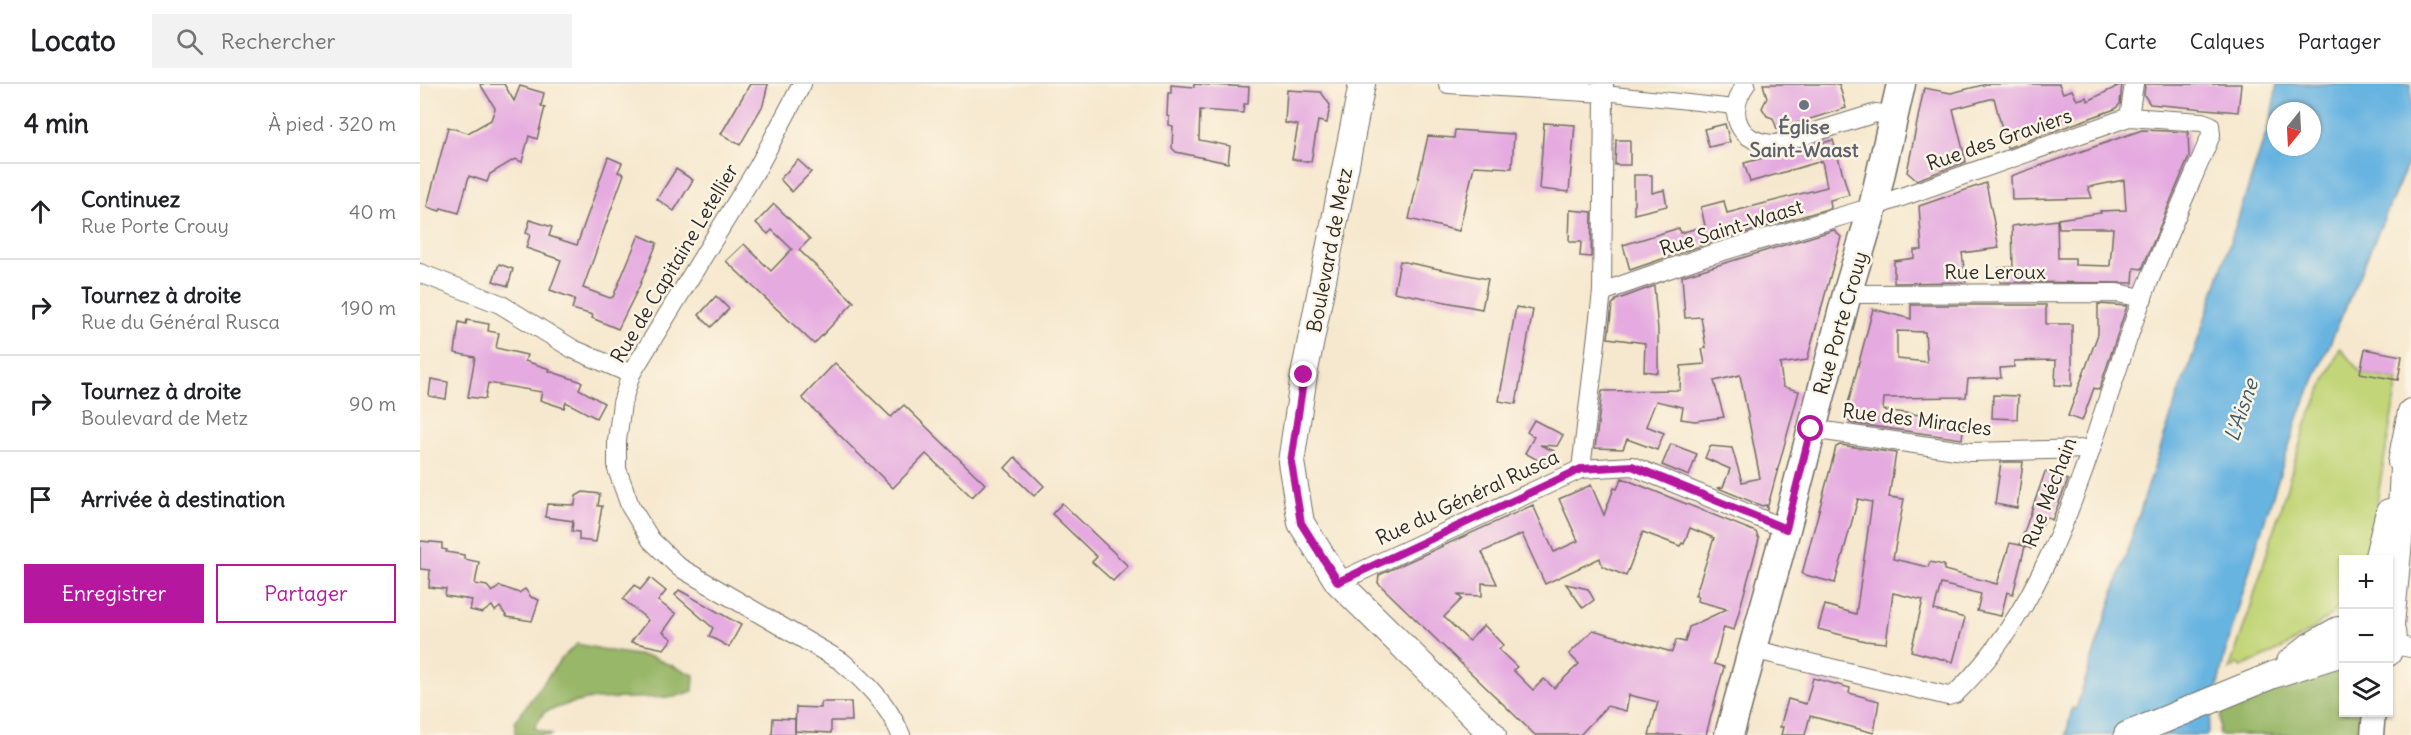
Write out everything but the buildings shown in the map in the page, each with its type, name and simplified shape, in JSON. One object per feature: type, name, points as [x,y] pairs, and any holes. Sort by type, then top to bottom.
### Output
[{"type":"main road","name":"Boulevard de Metz","points":[[1362,84],[1304,375],[1291,462],[1301,523],[1338,582],[1493,735]]},
{"type":"main road","name":"Rue Porte Crouy","points":[[1729,735],[1786,529],[1847,294],[1874,207],[1901,84]]},
{"type":"main road","points":[[2378,555],[2411,412]]},
{"type":"main road","points":[[2394,639],[2404,447]]},
{"type":"main road","points":[[2127,735],[2273,675],[2339,642]]},
{"type":"street","name":"Rue de Capitaine Letellier","points":[[802,84],[758,167],[631,374],[622,403],[617,441],[617,469],[630,506],[651,540],[679,567],[841,661],[865,681],[892,715],[901,735]]},
{"type":"street","points":[[1448,84],[1604,89],[1735,107]]},
{"type":"street","points":[[1746,84],[1735,107],[1743,130],[1752,140],[1763,144],[1776,144],[1876,113],[1894,116]]},
{"type":"street","points":[[2129,117],[2134,84]]},
{"type":"street","points":[[1581,469],[1602,292],[1604,89]]},
{"type":"street","name":"Rue des Graviers","points":[[1874,207],[2129,117],[2202,122],[2210,125]]},
{"type":"street","name":"Rue Méchain","points":[[1752,649],[1948,696],[1955,694],[1987,659],[2022,609],[2061,532],[2143,298],[2211,135],[2210,125]]},
{"type":"street","name":"Rue Saint-Waast","points":[[1602,292],[1706,256],[1874,207]]},
{"type":"street","points":[[420,273],[500,304],[573,349],[631,374]]},
{"type":"street","name":"Rue Leroux","points":[[1847,294],[2116,293],[2143,298]]},
{"type":"street","name":"Rue des Miracles","points":[[1811,429],[1970,452],[2089,449]]},
{"type":"street","name":"Rue du Général Rusca","points":[[1338,582],[1581,469],[1632,466],[1786,529]]},
{"type":"street","points":[[2372,735],[2374,717]]},
{"type":"green space","points":[[2340,348],[2361,373],[2398,380],[2368,555],[2339,555],[2339,607],[2308,633],[2283,648],[2241,667],[2239,663],[2229,670],[2249,612],[2306,424]]},
{"type":"green space","points":[[577,644],[651,657],[694,675],[693,691],[674,697],[591,699],[568,704],[544,712],[534,728],[553,735],[515,735],[515,721],[561,659]]},
{"type":"green space","points":[[2329,671],[2339,675],[2339,717],[2366,717],[2365,735],[2219,735],[2221,712],[2294,680]]},
{"type":"water","name":"L'Aisne","points":[[2277,84],[2411,84],[2411,156],[2299,415],[2224,657],[2207,735],[2066,735],[2072,708],[2076,709],[2180,388],[2189,367],[2267,130],[2267,156],[2321,156],[2321,102],[2274,102]]},
{"type":"place","name":"Église Saint-Waast","points":[[1804,105]]},
{"type":"route","points":[[1304,375],[1291,462],[1301,523],[1338,582],[1581,469],[1632,466],[1786,529],[1811,429]]}]
